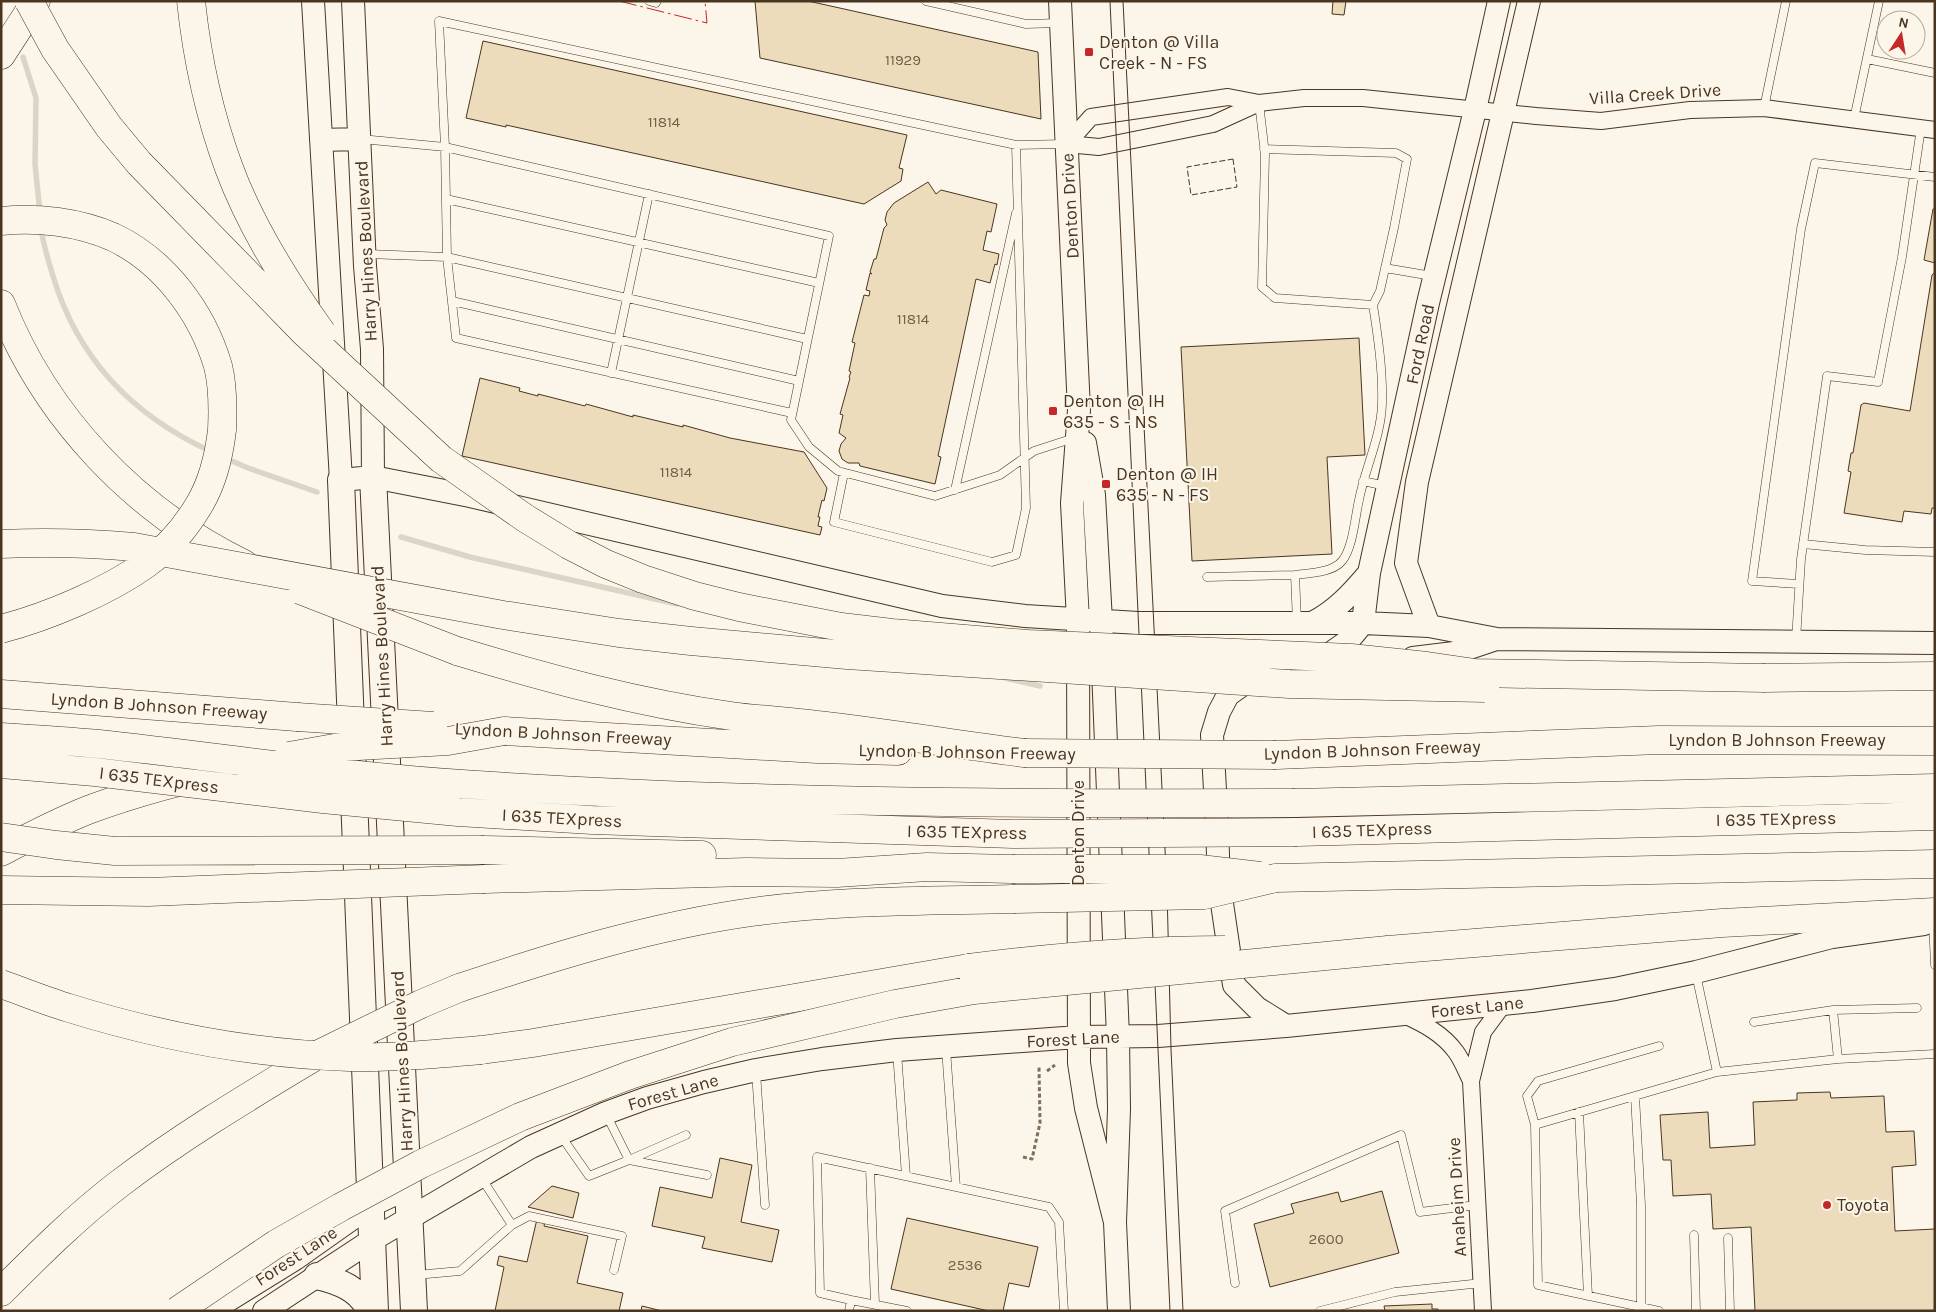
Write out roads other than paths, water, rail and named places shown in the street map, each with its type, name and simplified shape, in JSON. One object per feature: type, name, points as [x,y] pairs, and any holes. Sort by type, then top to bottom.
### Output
[{"type":"highway","points":[[29,1],[55,49],[87,97],[139,163],[304,332],[441,459],[488,493],[569,545],[606,564],[642,579],[739,608],[842,627],[958,639],[1351,658],[1475,673],[1765,678]]},
{"type":"highway","points":[[1,55],[36,1]]},
{"type":"highway","points":[[191,1],[195,36],[213,122],[229,169],[243,201],[279,266],[312,319],[356,379]]},
{"type":"highway","points":[[1,221],[18,219],[49,221],[98,232],[121,242],[156,267],[187,302],[205,333],[218,367],[223,405],[220,443],[212,477],[199,505],[167,544],[146,564],[106,587],[47,614],[1,629]]},
{"type":"highway","points":[[1,304],[14,336],[32,368],[58,407],[92,451],[145,502],[177,526],[212,548],[298,589],[458,651],[520,670],[591,688],[721,714],[817,724],[1024,753]]},
{"type":"highway","points":[[1,544],[50,542],[134,547],[494,613],[619,633],[847,655],[1289,684],[1467,689],[1765,678],[1935,676]]},
{"type":"highway","name":"Lyndon B Johnson Freeway","points":[[1,694],[296,717],[817,749],[1276,755],[1659,740],[1935,741]]},
{"type":"highway","points":[[1659,740],[1935,725]]},
{"type":"highway","points":[[1,852],[42,830],[87,810],[132,795],[214,773],[340,747],[448,741],[504,731]]},
{"type":"highway","name":"I 635 TEXpress","points":[[1,736],[97,744],[449,783],[594,791],[865,801],[1003,804],[1296,803],[1935,788]]},
{"type":"highway","name":"I 635 TEXpress","points":[[1,764],[95,772],[323,800],[458,812],[592,820],[1013,834],[1297,832],[1935,816]]},
{"type":"highway","points":[[1,837],[115,851],[484,850],[837,858],[928,867],[1200,869],[1286,878],[1935,864]]},
{"type":"highway","points":[[1,890],[88,892],[177,891],[485,879],[747,872],[837,872],[928,867]]},
{"type":"highway","points":[[1,1292],[42,1250],[118,1185],[212,1120],[319,1054],[421,1004],[459,988],[557,956],[625,937],[751,912],[786,908],[880,902],[1204,895],[1286,878]]},
{"type":"highway","points":[[177,1311],[276,1244],[341,1207],[421,1164],[520,1117],[630,1075],[732,1042],[895,1004],[974,990],[1388,950],[1722,923],[1934,919]]},
{"type":"highway","points":[[1,984],[68,1008],[182,1037],[244,1048],[350,1057],[434,1054],[532,1043],[879,983],[1031,960],[1131,952],[1186,950],[1388,950]]},
{"type":"main road","name":"Harry Hines Boulevard","points":[[313,1],[341,480],[375,1311]]},
{"type":"main road","name":"Harry Hines Boulevard","points":[[353,1],[365,254],[372,349],[373,477],[414,1311]]},
{"type":"main road","name":"Ford Road","points":[[1363,623],[1369,573],[1400,436],[1394,407],[1434,277],[1475,110],[1499,1]]},
{"type":"main road","name":"Ford Road","points":[[1429,626],[1406,563],[1417,482],[1529,1]]},
{"type":"main road","name":"Denton Drive","points":[[1060,12],[1079,410],[1072,503],[1078,620],[1079,1063],[1086,1108],[1115,1222]]},
{"type":"main road","points":[[321,140],[360,139]]},
{"type":"main road","name":"Denton Drive","points":[[1079,410],[1094,495],[1101,621],[1120,1109],[1115,1222],[1119,1311]]},
{"type":"main road","points":[[341,480],[373,477],[480,498],[942,606],[1025,616],[1138,623],[1363,623],[1429,626],[1497,639],[1935,643]]},
{"type":"main road","points":[[1304,624],[1324,617],[1339,606],[1369,573]]},
{"type":"main road","points":[[1313,666],[1348,641],[1363,623]]},
{"type":"main road","points":[[1286,1026],[1257,1008],[1234,985],[1219,883],[1212,735],[1219,712],[1228,695],[1255,676],[1292,668],[1352,666],[1454,653],[1497,639]]},
{"type":"main road","name":"Forest Lane","points":[[264,1311],[372,1240],[410,1219],[480,1175],[559,1132],[606,1112],[676,1090],[756,1070],[822,1059],[897,1050],[1078,1037],[1158,1036],[1404,1016],[1503,1005],[1615,989],[1696,972],[1832,937],[1934,919]]},
{"type":"main road","name":"Forest Lane","points":[[211,1311],[295,1259],[370,1206],[408,1188]]},
{"type":"main road","points":[[317,1276],[350,1287],[366,1302],[370,1311]]},
{"type":"street","name":"Villa Creek Drive","points":[[1067,144],[1091,117],[1228,97],[1259,103],[1304,98],[1363,98],[1601,121],[1690,110],[1764,108],[1928,129]]},
{"type":"street","name":"Villa Creek Drive","points":[[1067,144],[1099,147],[1213,124],[1259,103]]},
{"type":"street","points":[[1400,436],[1427,442]]},
{"type":"street","name":"Anaheim Drive","points":[[1483,1311],[1471,1081],[1484,1032],[1503,1005]]},
{"type":"street","name":"Anaheim Drive","points":[[1404,1016],[1429,1026],[1446,1041],[1457,1052],[1471,1081]]},
{"type":"lane","points":[[650,1],[656,3],[657,1]]},
{"type":"lane","points":[[926,1],[1026,24],[1060,12]]},
{"type":"lane","points":[[1764,108],[1786,1]]},
{"type":"lane","points":[[1854,119],[1879,1]]},
{"type":"lane","points":[[792,413],[456,338],[447,257],[440,22],[1016,145],[1067,144]]},
{"type":"lane","points":[[1867,59],[1935,73]]},
{"type":"lane","points":[[1259,103],[1264,149],[1262,288],[1275,298],[1373,305]]},
{"type":"lane","points":[[1796,642],[1803,544],[1827,376],[1878,382],[1902,257],[1914,174],[1928,129]]},
{"type":"lane","points":[[360,139],[445,147],[829,236],[791,420],[809,447],[838,471],[935,496],[1000,475],[1034,451],[1077,437]]},
{"type":"lane","points":[[844,473],[834,522],[992,562],[1016,555],[1026,508],[1026,456],[1016,145]]},
{"type":"lane","points":[[1208,577],[1295,575],[1323,572],[1340,563],[1348,552],[1364,481],[1372,457],[1394,407],[1378,339],[1373,305],[1380,291],[1407,159],[1396,152],[1264,149]]},
{"type":"lane","points":[[1799,584],[1752,581],[1801,229],[1815,163],[1935,178]]},
{"type":"lane","points":[[611,373],[649,194]]},
{"type":"lane","points":[[446,198],[819,283]]},
{"type":"lane","points":[[955,490],[1018,202]]},
{"type":"lane","points":[[365,254],[447,257],[807,339]]},
{"type":"lane","points":[[1385,268],[1434,277]]},
{"type":"lane","points":[[452,301],[799,381]]},
{"type":"lane","points":[[1364,481],[1389,486]]},
{"type":"lane","points":[[1803,544],[1865,550],[1935,552]]},
{"type":"lane","points":[[1295,575],[1304,624]]},
{"type":"lane","points":[[1934,919],[1935,965]]},
{"type":"lane","points":[[1696,972],[1717,1072]]},
{"type":"lane","points":[[1754,1022],[1833,1010],[1917,1008]]},
{"type":"lane","points":[[1833,1010],[1838,1059]]},
{"type":"lane","points":[[945,1046],[956,1187]]},
{"type":"lane","points":[[1659,1046],[1538,1082],[1527,1096],[1535,1125],[1538,1285],[1659,1311]]},
{"type":"lane","points":[[897,1050],[906,1176]]},
{"type":"lane","points":[[1535,1125],[1717,1072],[1838,1059],[1935,1054]]},
{"type":"lane","points":[[756,1070],[765,1204]]},
{"type":"lane","points":[[1635,1096],[1641,1205],[1641,1307]]},
{"type":"lane","points":[[606,1112],[629,1160]]},
{"type":"lane","points":[[1579,1112],[1588,1296]]},
{"type":"lane","points":[[559,1132],[589,1176],[686,1135]]},
{"type":"lane","points":[[1235,1283],[1225,1211],[1401,1135],[1420,1212],[1478,1205]]},
{"type":"lane","points":[[907,1311],[820,1293],[817,1157],[1049,1207],[1059,1222],[1064,1311]]},
{"type":"lane","points":[[629,1160],[707,1175]]},
{"type":"lane","points":[[870,1168],[874,1304]]},
{"type":"lane","points":[[480,1175],[512,1225]]},
{"type":"lane","points":[[412,1276],[460,1271],[512,1225],[529,1216],[622,1236],[614,1270]]},
{"type":"lane","points":[[1694,1235],[1696,1311]]},
{"type":"lane","points":[[1728,1238],[1730,1311]]},
{"type":"lane","points":[[1320,1311],[1395,1292],[1482,1283]]},
{"type":"lane","points":[[849,1311],[851,1300]]},
{"type":"waterway","points":[[23,57],[36,98],[35,164],[40,213]]},
{"type":"waterway","points":[[41,228],[53,276],[64,306],[77,334],[93,359],[112,382],[157,421],[184,438],[212,452]]},
{"type":"waterway","points":[[225,458],[317,492]]},
{"type":"waterway","points":[[401,537],[470,557],[677,604]]},
{"type":"waterway","points":[[1005,678],[1040,686]]},
{"type":"tram line","points":[[1110,1],[1170,1311]]},
{"type":"tram line","points":[[1123,1],[1167,890],[1171,1049],[1183,1311]]},
{"type":"place","name":"Denton @ Villa Creek - N - FS","points":[[1089,52]]},
{"type":"place","name":"Denton @ IH 635 - S - NS","points":[[1053,411]]},
{"type":"place","name":"Denton @ IH 635 - N - FS","points":[[1106,484]]},
{"type":"place","name":"Toyota","points":[[1827,1205]]}]
